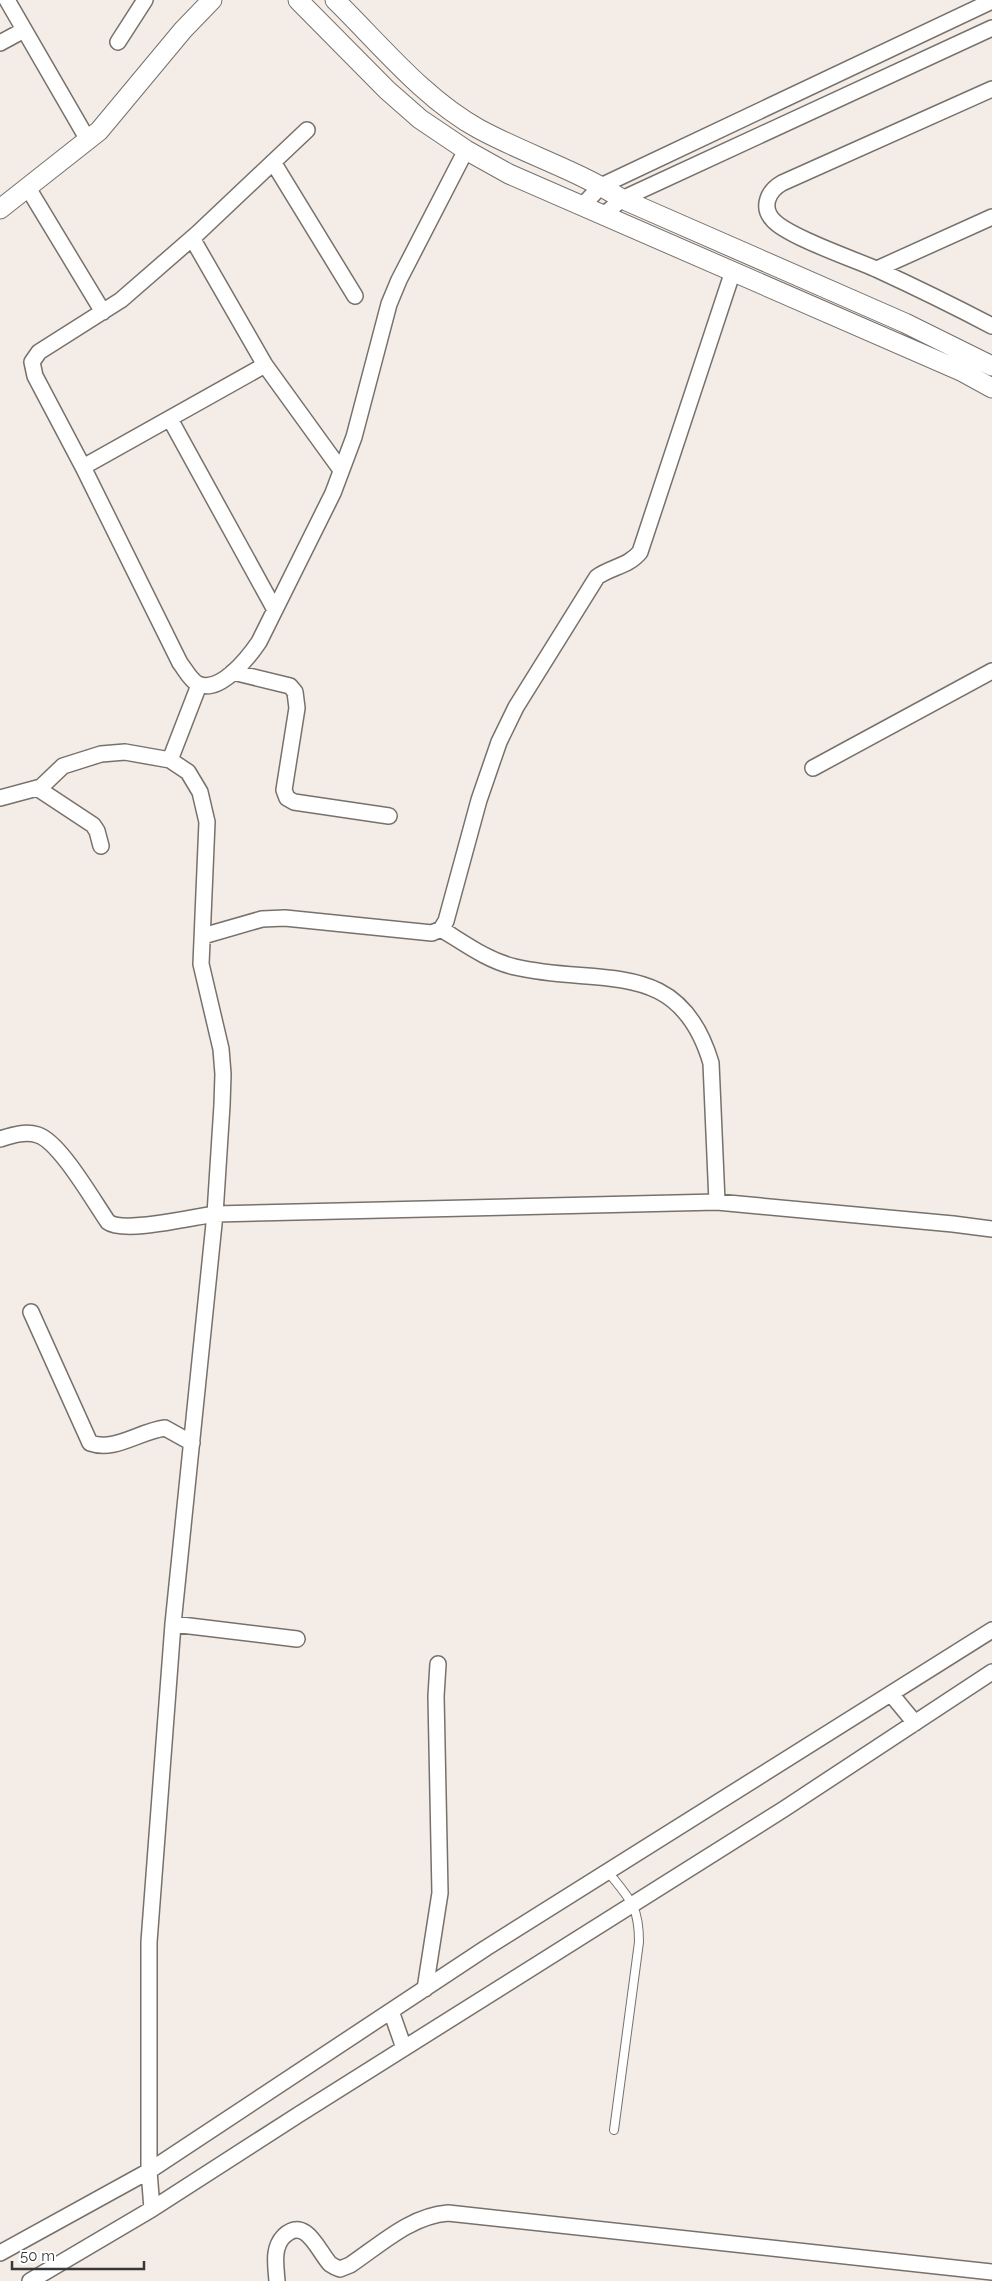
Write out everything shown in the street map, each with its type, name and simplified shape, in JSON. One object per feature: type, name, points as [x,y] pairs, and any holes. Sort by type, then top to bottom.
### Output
[{"type":"street","points":[[7,0],[88,140]]},
{"type":"street","points":[[118,42],[145,0]]},
{"type":"street","points":[[0,209],[99,131],[183,30],[212,0]]},
{"type":"street","points":[[298,0],[387,90],[420,119],[466,150],[509,174],[605,214],[961,371],[992,388]]},
{"type":"street","points":[[335,0],[446,107],[478,129],[601,186],[622,199],[905,322],[992,366]]},
{"type":"street","points":[[583,205],[601,186],[992,1]]},
{"type":"street","points":[[605,214],[622,199],[992,28]]},
{"type":"street","points":[[0,44],[24,30]]},
{"type":"street","points":[[992,89],[782,182],[770,193],[767,200],[772,219],[786,230],[877,269],[992,326]]},
{"type":"street","points":[[307,130],[192,238],[121,300],[39,352],[32,362],[35,376],[83,467],[180,663],[193,680],[199,684],[218,683],[248,658],[259,642],[275,610],[333,492],[354,437],[389,304],[407,263],[466,150]]},
{"type":"street","points":[[273,162],[355,296]]},
{"type":"street","points":[[28,188],[104,312]]},
{"type":"street","points":[[877,269],[992,217]]},
{"type":"street","points":[[192,238],[266,365],[341,470]]},
{"type":"street","points":[[203,936],[262,919],[285,918],[432,933],[441,929],[446,921],[493,758],[516,707],[597,577],[606,570],[635,559],[640,552],[733,271]]},
{"type":"street","points":[[83,467],[266,365]]},
{"type":"street","points":[[170,418],[275,610]]},
{"type":"street","points":[[813,768],[992,671]]},
{"type":"street","points":[[233,672],[290,686],[295,692],[297,708],[284,790],[287,798],[294,802],[389,816]]},
{"type":"street","points":[[170,760],[199,684]]},
{"type":"street","points":[[0,798],[46,784],[63,766],[101,754],[125,752],[170,760],[188,772],[200,792],[207,822],[201,964],[221,1049],[223,1074],[215,1214],[173,1624],[149,1942],[149,2171],[152,2210]]},
{"type":"street","points":[[37,788],[93,825],[97,831],[101,846]]},
{"type":"street","points":[[441,929],[496,961],[515,967],[605,977],[640,984],[658,990],[673,998],[696,1024],[705,1043],[711,1063],[717,1202]]},
{"type":"street","points":[[0,1139],[18,1133],[38,1135],[50,1142],[64,1158],[108,1222],[112,1225],[134,1227],[215,1214],[717,1202],[992,1229]]},
{"type":"street","points":[[31,1312],[90,1443],[99,1446],[111,1445],[148,1431],[165,1428],[192,1443]]},
{"type":"street","points":[[173,1624],[297,1638]]},
{"type":"street","points":[[0,2253],[149,2171],[425,1989],[992,1630]]},
{"type":"street","points":[[425,1989],[440,1893],[436,1696],[438,1664]]},
{"type":"street","points":[[30,2281],[152,2210],[404,2048],[784,1809],[992,1672]]},
{"type":"street","points":[[892,1694],[915,1723]]},
{"type":"street","points":[[391,2011],[404,2048]]},
{"type":"street","points":[[277,2281],[276,2249],[282,2238],[290,2231],[300,2230],[308,2234],[331,2265],[340,2269],[350,2265],[416,2221],[430,2215],[448,2214],[992,2272]]},
{"type":"lane","points":[[608,1872],[633,1904],[639,1921],[639,1942],[614,2130]]}]
